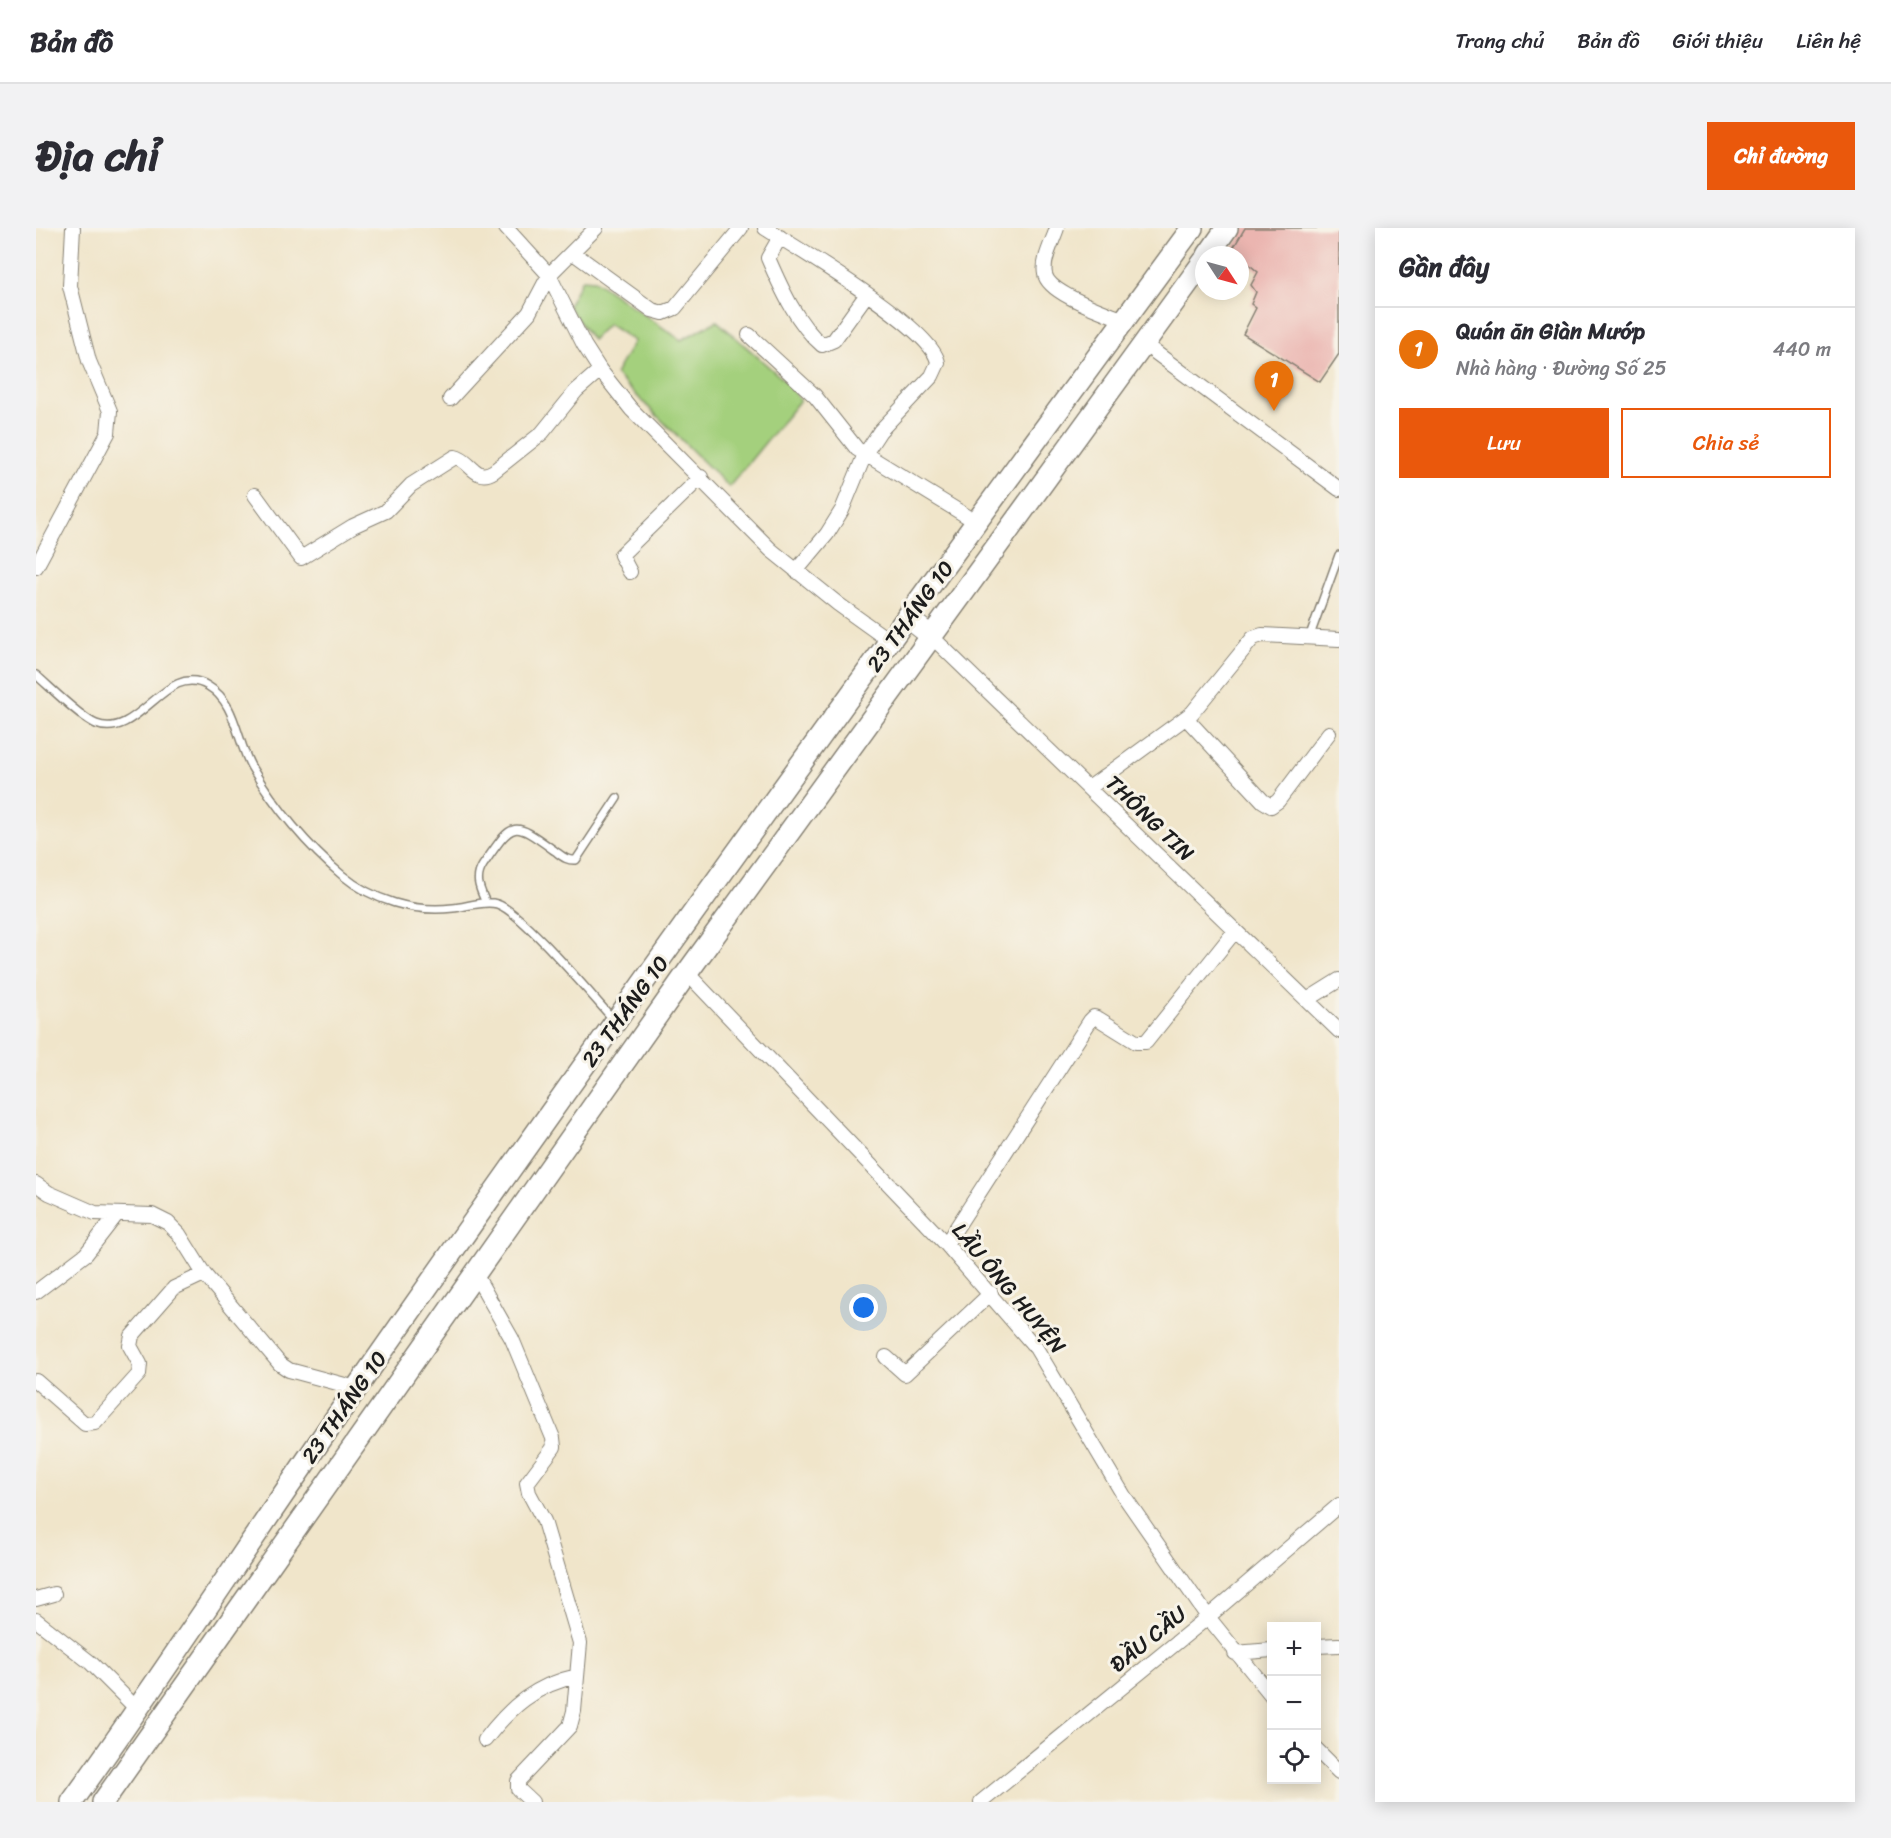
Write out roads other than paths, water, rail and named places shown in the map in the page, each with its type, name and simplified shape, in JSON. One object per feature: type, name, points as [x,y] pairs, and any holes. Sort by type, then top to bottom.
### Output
[{"type":"main road","name":"23 THÁNG 10","points":[[72,1802],[138,1710],[356,1388],[616,1023],[1192,228]]},
{"type":"main road","points":[[1214,246],[1227,228]]},
{"type":"main road","name":"23 THÁNG 10","points":[[103,1802],[240,1611],[474,1272],[687,973],[1195,273]]},
{"type":"main road","points":[[908,618],[931,636]]},
{"type":"main road","points":[[356,1388],[381,1405]]},
{"type":"street","points":[[36,567],[108,433],[110,411],[89,361],[70,286],[73,228]]},
{"type":"street","points":[[506,228],[549,275],[567,314],[600,370],[631,408],[759,538],[796,571],[891,642]]},
{"type":"street","points":[[450,399],[529,313],[549,275],[596,228]]},
{"type":"street","points":[[572,252],[652,310],[663,313],[675,308],[741,228]]},
{"type":"street","points":[[765,228],[867,294],[930,345],[938,363],[932,376],[880,431],[865,454],[842,510],[827,534],[796,571]]},
{"type":"street","points":[[1057,228],[1045,266],[1049,284],[1060,292],[1124,320]]},
{"type":"street","points":[[780,237],[768,258],[781,290],[814,339],[822,345],[834,340],[867,294]]},
{"type":"street","points":[[749,335],[815,396],[850,442],[865,454],[978,523]]},
{"type":"street","points":[[1144,344],[1339,489]]},
{"type":"street","points":[[255,495],[301,558],[353,526],[386,511],[411,485],[455,457],[462,459],[477,474],[490,474],[542,433],[576,391],[600,370]]},
{"type":"street","points":[[630,572],[621,555],[701,477]]},
{"type":"street","points":[[1089,788],[1186,718],[1204,700],[1253,638],[1262,635],[1339,639]]},
{"type":"street","name":"THÔNG TIN","points":[[931,636],[1339,1031]]},
{"type":"street","points":[[1186,718],[1263,801],[1271,806],[1278,801],[1329,733]]},
{"type":"street","points":[[946,1244],[1090,1021],[1094,1017],[1136,1042],[1146,1042],[1235,931]]},
{"type":"street","name":"LẦU ÔNG HUYỆN","points":[[687,973],[991,1293],[1045,1361],[1124,1496],[1208,1617],[1267,1690]]},
{"type":"street","points":[[1307,1000],[1339,980]]},
{"type":"street","points":[[36,1185],[84,1209],[117,1214],[144,1214],[163,1219],[179,1234],[204,1274],[280,1364],[289,1370],[356,1388]]},
{"type":"street","points":[[36,1292],[86,1254],[117,1214]]},
{"type":"street","points":[[474,1272],[512,1339],[554,1438],[554,1447],[527,1483],[529,1494],[544,1521],[580,1643],[574,1711],[570,1726],[518,1781],[518,1789],[532,1802]]},
{"type":"street","points":[[36,1381],[85,1424],[95,1423],[139,1374],[140,1364],[130,1346],[132,1336],[174,1288],[204,1274]]},
{"type":"street","points":[[886,1357],[905,1374],[991,1293]]},
{"type":"street","name":"ĐẦU CẦU","points":[[981,1802],[1208,1617],[1339,1505]]},
{"type":"street","points":[[36,1599],[54,1594]]},
{"type":"street","points":[[36,1620],[91,1663],[138,1710]]},
{"type":"street","points":[[1321,1646],[1339,1645]]},
{"type":"street","points":[[1235,1653],[1267,1650]]},
{"type":"street","points":[[485,1740],[499,1722],[525,1697],[547,1684],[577,1676]]},
{"type":"street","points":[[1321,1753],[1339,1772]]},
{"type":"lane","points":[[1309,638],[1339,555]]},
{"type":"lane","points":[[36,675],[94,723],[110,726],[128,720],[183,682],[197,681],[208,686],[230,711],[246,755],[266,789],[312,846],[343,876],[375,896],[412,906],[449,909],[486,903],[499,904],[512,913],[616,1023]]},
{"type":"lane","points":[[486,903],[478,886],[478,876],[507,833],[515,828],[524,828],[567,860],[576,860],[617,798]]},
{"type":"place","name":"Quán ăn Giàn Mướp","points":[[1274,411]]}]
